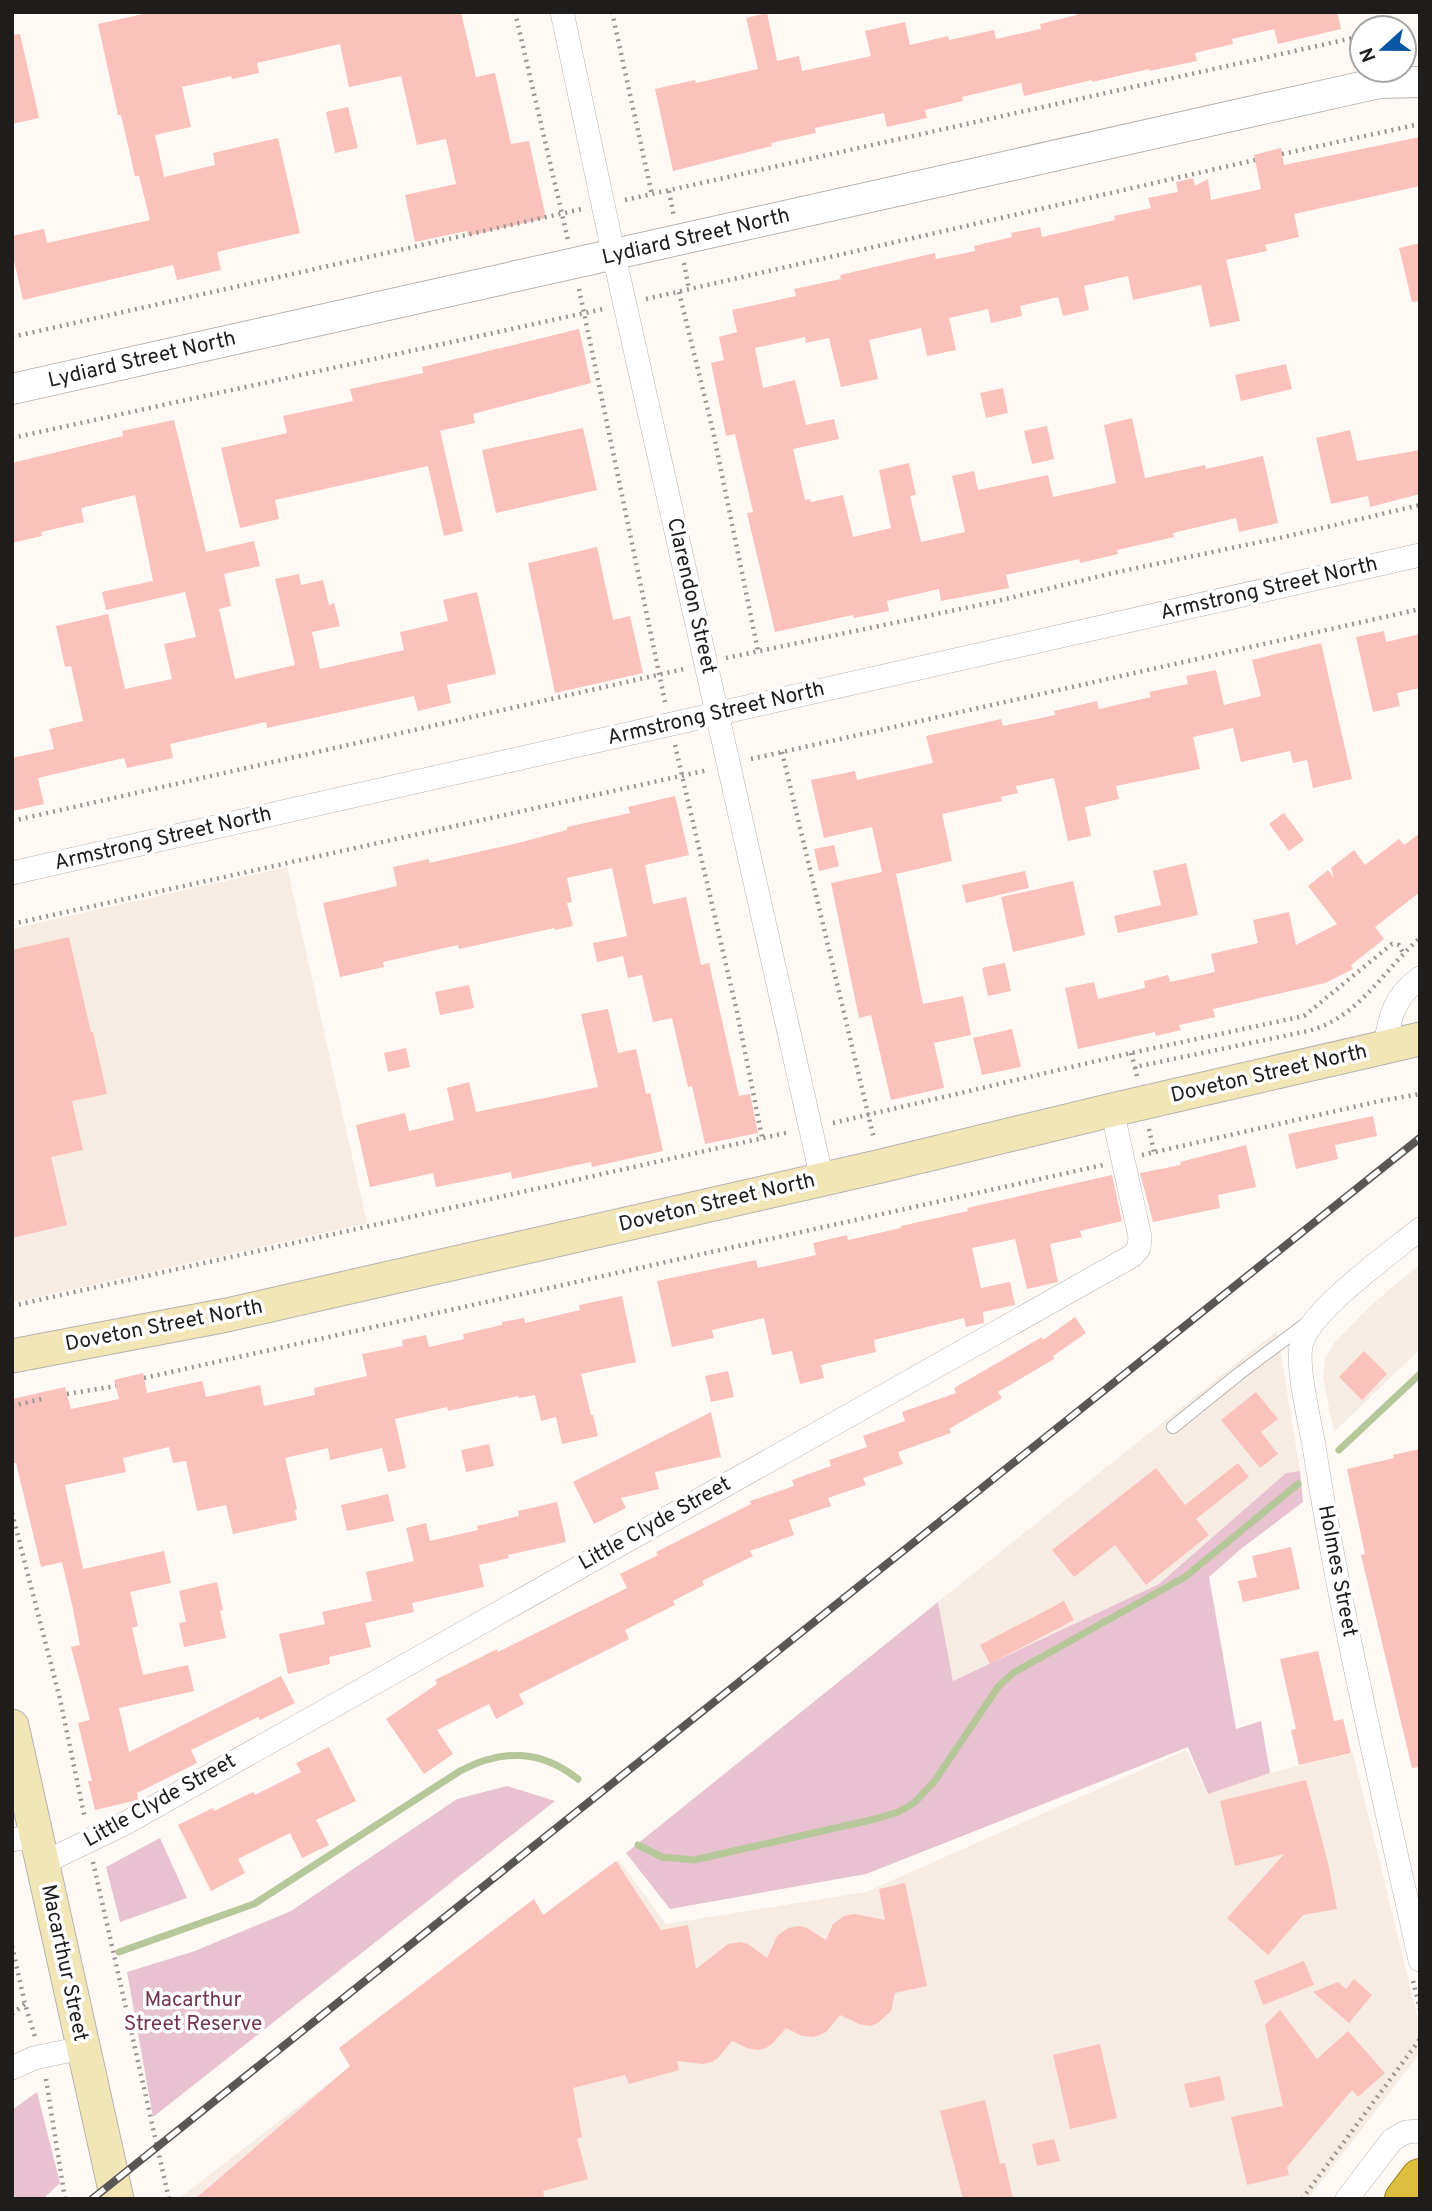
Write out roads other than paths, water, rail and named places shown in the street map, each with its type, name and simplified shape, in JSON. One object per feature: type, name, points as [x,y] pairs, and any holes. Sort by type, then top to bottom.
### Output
[{"type":"highway","points":[[1404,2199],[1420,2178]]},
{"type":"main road","name":"Doveton Street North","points":[[12,1356],[240,1312],[881,1166],[1420,1039]]},
{"type":"main road","name":"Macarthur Street","points":[[12,1726],[31,1846],[117,2199]]},
{"type":"street","name":"Clarendon Street","points":[[562,12],[614,256],[822,1179]]},
{"type":"street","name":"Lydiard Street North","points":[[12,389],[1375,84]]},
{"type":"street","name":"Armstrong Street North","points":[[12,873],[1420,555]]},
{"type":"street","points":[[1385,1048],[1395,1005],[1407,988],[1420,978]]},
{"type":"street","name":"Little Clyde Street","points":[[31,1846],[124,1824],[1128,1259],[1139,1248],[1140,1241],[1112,1110]]},
{"type":"street","name":"Holmes Street","points":[[1420,1229],[1319,1314],[1302,1342],[1301,1358],[1332,1558],[1420,1960]]},
{"type":"street","points":[[12,2068],[42,2056],[82,2048]]},
{"type":"street","points":[[1347,2199],[1392,2140],[1406,2132],[1420,2131]]},
{"type":"lane","points":[[1172,1427],[1319,1314]]},
{"type":"waterway","points":[[1339,1450],[1420,1374]]},
{"type":"waterway","points":[[638,1845],[662,1857],[694,1860],[898,1812],[914,1803],[934,1782],[998,1687],[1013,1673],[1185,1577],[1298,1484]]},
{"type":"waterway","points":[[119,1952],[254,1904],[460,1771],[476,1764],[506,1756],[535,1757],[564,1769],[578,1779]]},
{"type":"railway","points":[[92,2199],[1420,1138]]},
{"type":"park label","name":"Macarthur Street Reserve","points":[[193,2012]]}]
